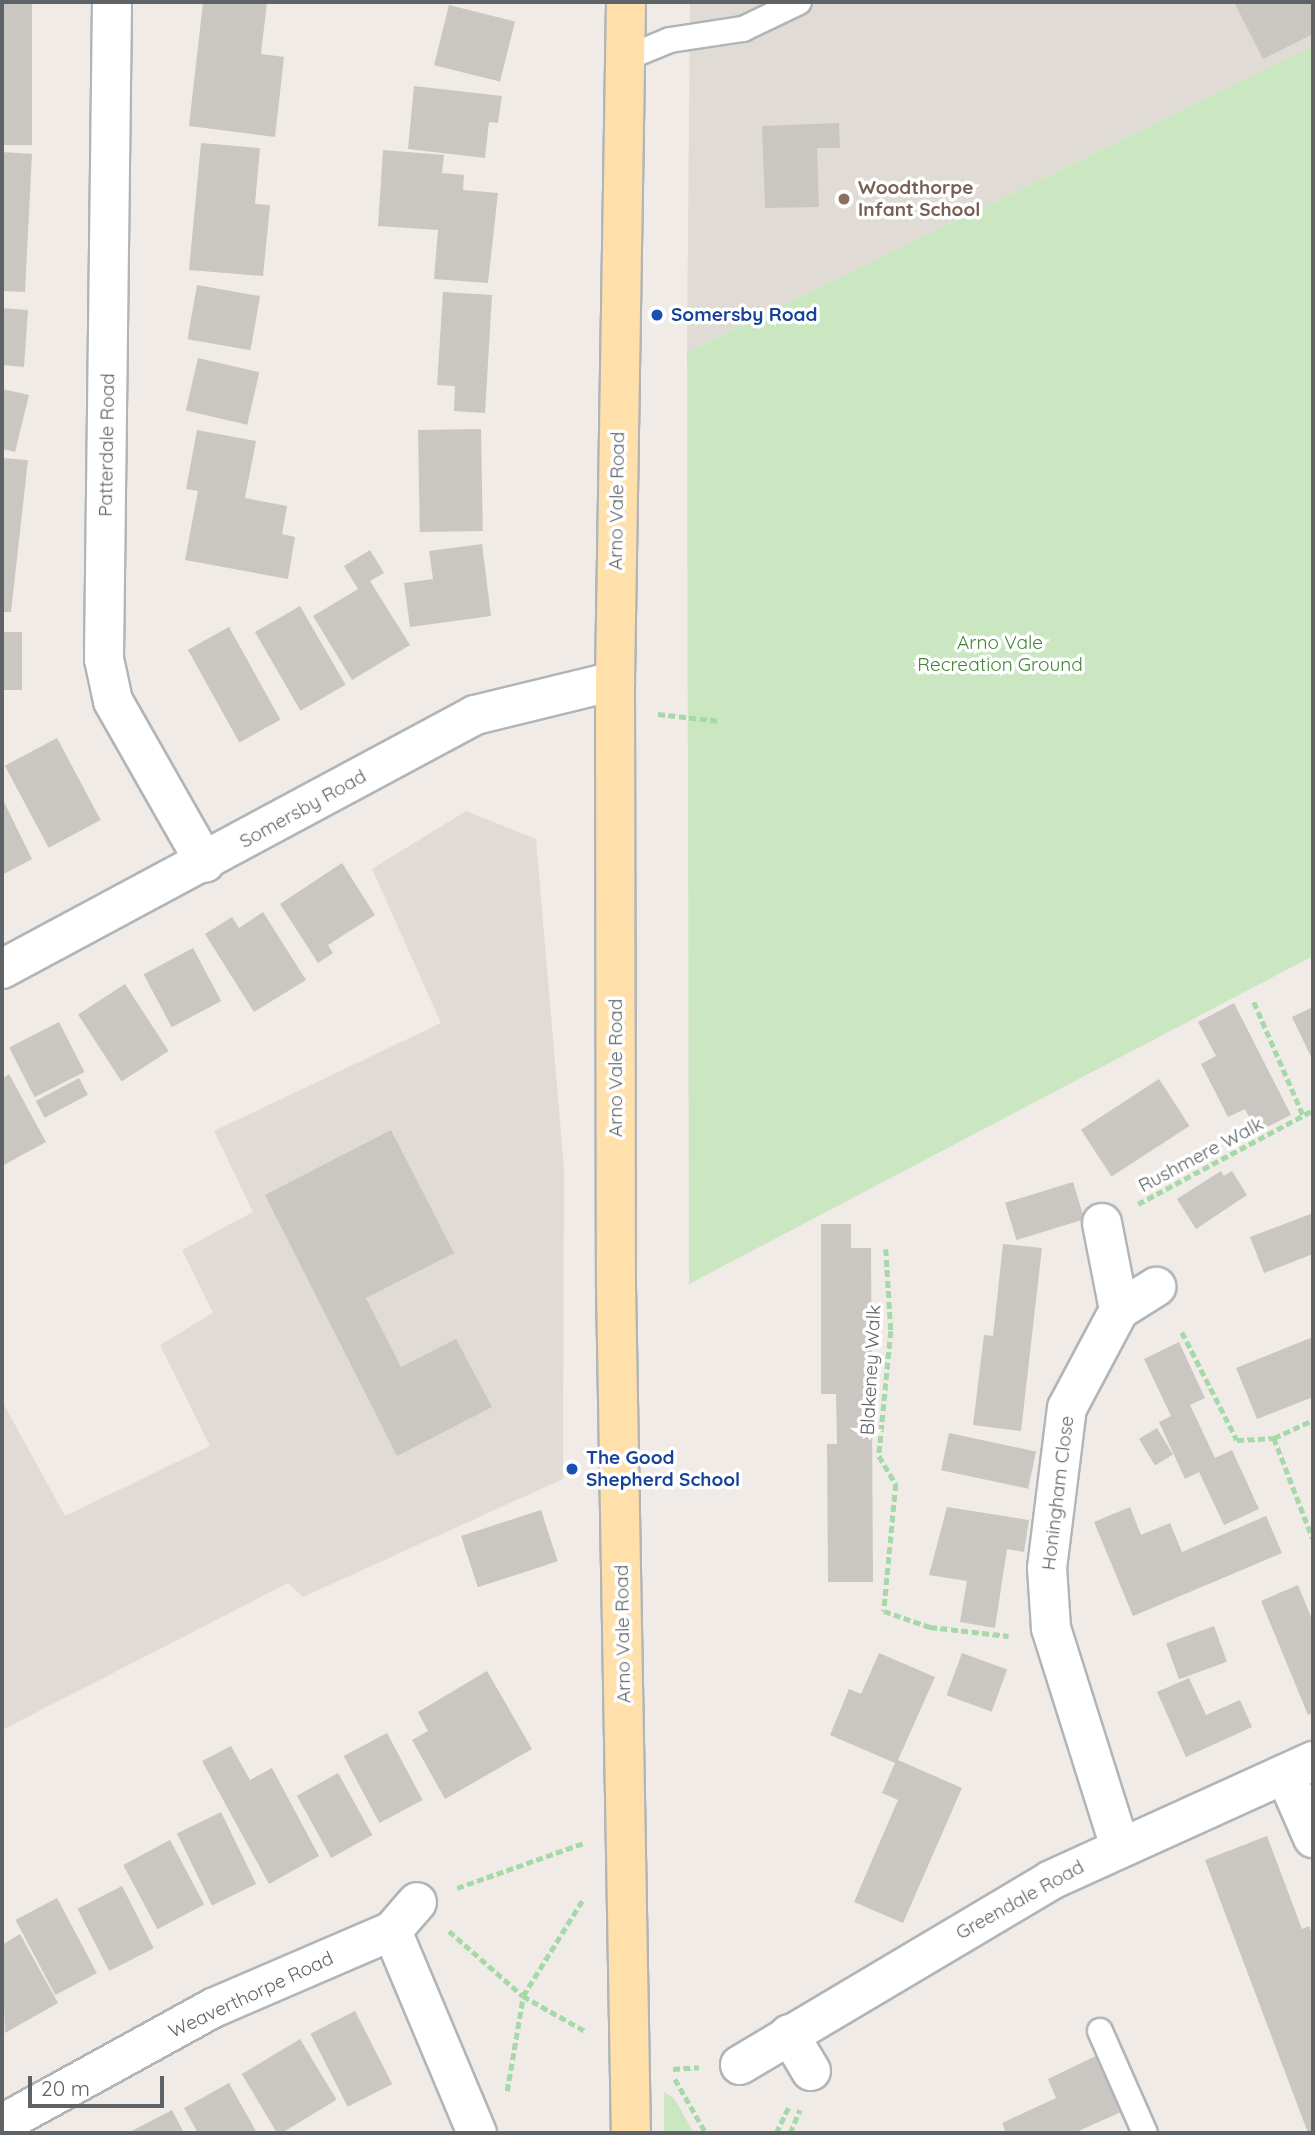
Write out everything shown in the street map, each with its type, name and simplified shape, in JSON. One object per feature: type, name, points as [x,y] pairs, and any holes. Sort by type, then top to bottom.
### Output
[{"type":"main road","name":"Arno Vale Road","points":[[626,2],[615,681],[616,1286],[631,2133]]},
{"type":"street","name":"Patterdale Road","points":[[112,2],[104,659],[113,701],[205,863]]},
{"type":"street","name":"Somersby Road","points":[[2,968],[205,863],[475,715],[615,681]]},
{"type":"street","points":[[1102,1223],[1119,1310],[1156,1287]]},
{"type":"street","name":"Honingham Close","points":[[1119,1310],[1067,1408],[1047,1568],[1051,1628],[1120,1847]]},
{"type":"street","points":[[1299,1767],[1313,1838]]},
{"type":"street","name":"Greendale Road","points":[[740,2065],[1051,1880],[1299,1767]]},
{"type":"street","name":"Weaverthorpe Road","points":[[2,2124],[213,2008],[392,1931],[417,1902]]},
{"type":"street","points":[[392,1931],[477,2133]]},
{"type":"street","points":[[789,2034],[811,2071]]},
{"type":"lane","points":[[624,59],[670,40],[743,29],[799,2]]},
{"type":"lane","points":[[1100,2031],[1145,2133]]},
{"type":"path","points":[[656,714],[720,721]]},
{"type":"path","points":[[1254,1002],[1304,1117]]},
{"type":"path","name":"Rushmere Walk","points":[[1102,1223],[1313,1110]]},
{"type":"path","name":"Blakeney Walk","points":[[886,1248],[891,1332],[879,1456],[897,1484],[884,1611],[930,1627],[1004,1637],[1051,1628]]},
{"type":"path","points":[[1182,1332],[1237,1440],[1274,1438],[1313,1420]]},
{"type":"path","points":[[1274,1438],[1313,1539]]},
{"type":"path","points":[[523,1996],[417,1902],[627,1828]]},
{"type":"path","points":[[505,2106],[523,1996],[585,1895]]},
{"type":"path","points":[[669,2069],[705,2133]]},
{"type":"shaded area","name":"Woodthorpe Infant School","points":[[690,2],[1313,2],[1313,46],[687,352]]},
{"type":"shaded area","points":[[466,811],[536,839],[564,1168],[563,1479],[303,1597],[288,1583],[2,1730],[2,1401],[65,1516],[210,1446],[160,1345],[213,1313],[182,1250],[253,1212],[214,1131],[441,1023],[372,869]]},
{"type":"green space","name":"Arno Vale Recreation Ground","points":[[1313,46],[1313,956],[689,1284],[687,352]]},
{"type":"green space","points":[[664,2092],[674,2098],[694,2133],[664,2133]]},
{"type":"building","points":[[2,2],[32,2],[32,145],[2,145]]},
{"type":"building","points":[[203,2],[267,2],[261,54],[284,57],[275,137],[189,126]]},
{"type":"building","points":[[1234,2],[1313,2],[1313,34],[1263,59]]},
{"type":"building","points":[[449,5],[515,21],[500,82],[434,65]]},
{"type":"building","points":[[414,86],[502,96],[498,123],[489,122],[485,158],[408,149]]},
{"type":"building","points":[[839,123],[840,148],[817,148],[819,207],[765,208],[762,126]]},
{"type":"building","points":[[201,143],[260,148],[255,204],[270,205],[263,276],[189,270]]},
{"type":"building","points":[[383,150],[444,155],[442,173],[464,175],[463,190],[498,193],[488,283],[434,279],[438,230],[378,226]]},
{"type":"building","points":[[2,152],[32,154],[25,292],[2,291]]},
{"type":"building","points":[[197,285],[260,296],[250,350],[187,339]]},
{"type":"building","points":[[443,292],[492,295],[485,413],[454,411],[455,386],[437,385]]},
{"type":"building","points":[[2,308],[28,310],[24,367],[2,365]]},
{"type":"building","points":[[198,358],[259,372],[247,425],[186,411]]},
{"type":"building","points":[[2,389],[29,395],[15,452],[2,449]]},
{"type":"building","points":[[481,429],[483,531],[420,532],[418,430]]},
{"type":"building","points":[[197,430],[256,441],[245,498],[287,506],[282,534],[295,537],[288,579],[185,560],[198,491],[186,489]]},
{"type":"building","points":[[2,458],[28,460],[11,612],[2,612]]},
{"type":"building","points":[[482,544],[491,616],[410,627],[404,583],[433,579],[429,551]]},
{"type":"building","points":[[370,550],[384,573],[370,581],[410,645],[352,680],[313,616],[358,589],[344,566]]},
{"type":"building","points":[[300,606],[346,685],[300,711],[255,632]]},
{"type":"building","points":[[229,627],[280,720],[239,742],[188,650]]},
{"type":"building","points":[[2,632],[22,632],[22,690],[2,690]]},
{"type":"building","points":[[57,738],[101,820],[49,848],[5,766]]},
{"type":"building","points":[[2,798],[32,859],[2,875]]},
{"type":"building","points":[[342,863],[375,915],[328,945],[333,953],[318,963],[280,904]]},
{"type":"building","points":[[263,912],[306,980],[254,1012],[205,934],[232,917],[239,928]]},
{"type":"building","points":[[193,948],[221,1001],[172,1027],[144,974]]},
{"type":"building","points":[[125,984],[169,1051],[122,1082],[78,1014]]},
{"type":"building","points":[[1234,1003],[1291,1115],[1257,1132],[1245,1109],[1228,1117],[1201,1064],[1216,1056],[1198,1022]]},
{"type":"building","points":[[1313,1007],[1313,1061],[1292,1017]]},
{"type":"building","points":[[59,1022],[84,1072],[35,1097],[9,1047]]},
{"type":"building","points":[[9,1074],[46,1142],[2,1166],[2,1079]]},
{"type":"building","points":[[79,1078],[88,1095],[45,1118],[36,1101]]},
{"type":"building","points":[[1159,1079],[1189,1126],[1112,1177],[1081,1130]]},
{"type":"building","points":[[391,1130],[454,1253],[366,1298],[401,1367],[456,1339],[492,1407],[397,1456],[265,1195]]},
{"type":"building","points":[[1221,1171],[1224,1176],[1232,1171],[1247,1195],[1196,1229],[1177,1199]]},
{"type":"building","points":[[1073,1182],[1084,1219],[1017,1240],[1005,1203]]},
{"type":"building","points":[[1313,1213],[1313,1254],[1264,1273],[1250,1237]]},
{"type":"building","points":[[821,1224],[851,1224],[851,1248],[871,1248],[873,1582],[828,1582],[827,1444],[837,1444],[836,1394],[821,1394]]},
{"type":"building","points":[[1003,1244],[1042,1248],[1021,1431],[973,1425],[984,1335],[993,1336]]},
{"type":"building","points":[[1313,1337],[1313,1397],[1257,1419],[1236,1368]]},
{"type":"building","points":[[1179,1342],[1205,1398],[1190,1405],[1215,1458],[1232,1450],[1259,1509],[1224,1525],[1199,1472],[1185,1479],[1159,1422],[1171,1416],[1144,1359]]},
{"type":"building","points":[[1157,1428],[1173,1455],[1155,1465],[1139,1439]]},
{"type":"building","points":[[949,1433],[1036,1452],[1028,1489],[941,1470]]},
{"type":"building","points":[[947,1507],[1029,1520],[1024,1552],[1007,1549],[995,1628],[960,1622],[967,1581],[929,1575]]},
{"type":"building","points":[[1130,1507],[1141,1535],[1170,1523],[1182,1552],[1266,1516],[1282,1553],[1133,1616],[1094,1522]]},
{"type":"building","points":[[541,1510],[558,1561],[478,1587],[461,1536]]},
{"type":"building","points":[[1298,1585],[1313,1622],[1313,1713],[1308,1715],[1261,1601]]},
{"type":"building","points":[[1214,1626],[1227,1662],[1179,1679],[1166,1643]]},
{"type":"building","points":[[879,1653],[935,1677],[898,1760],[962,1788],[903,1923],[854,1902],[898,1800],[882,1793],[895,1763],[830,1735],[849,1689],[861,1694]]},
{"type":"building","points":[[962,1653],[1007,1669],[992,1712],[947,1695]]},
{"type":"building","points":[[487,1671],[532,1749],[445,1799],[412,1740],[428,1731],[418,1712]]},
{"type":"building","points":[[1189,1678],[1206,1715],[1240,1700],[1252,1727],[1186,1757],[1157,1692]]},
{"type":"building","points":[[387,1733],[423,1800],[379,1823],[344,1756]]},
{"type":"building","points":[[231,1746],[250,1780],[272,1768],[319,1856],[269,1884],[202,1761]]},
{"type":"building","points":[[338,1773],[372,1835],[331,1858],[297,1796]]},
{"type":"building","points":[[221,1812],[256,1884],[212,1905],[177,1833]]},
{"type":"building","points":[[1267,1836],[1302,1929],[1309,1926],[1313,1937],[1313,2133],[1308,2133],[1205,1860]]},
{"type":"building","points":[[170,1840],[204,1904],[157,1929],[123,1865]]},
{"type":"building","points":[[122,1886],[154,1948],[109,1971],[77,1909]]},
{"type":"building","points":[[57,1898],[97,1973],[55,1995],[16,1920]]},
{"type":"building","points":[[20,1934],[58,2003],[5,2033],[2,1945]]},
{"type":"building","points":[[355,2011],[392,2084],[348,2107],[310,2034]]},
{"type":"building","points":[[300,2039],[337,2100],[277,2133],[242,2074]]},
{"type":"building","points":[[1104,2052],[1130,2108],[1074,2133],[1006,2133],[1002,2123],[1056,2098],[1048,2079]]},
{"type":"building","points":[[229,2083],[257,2133],[198,2133],[184,2108]]},
{"type":"building","points":[[172,2110],[184,2133],[128,2133]]},
{"type":"place","name":"Woodthorpe Infant School","points":[[844,199]]},
{"type":"place","name":"Somersby Road","points":[[657,315]]},
{"type":"place","name":"The Good Shepherd School","points":[[572,1469]]}]
